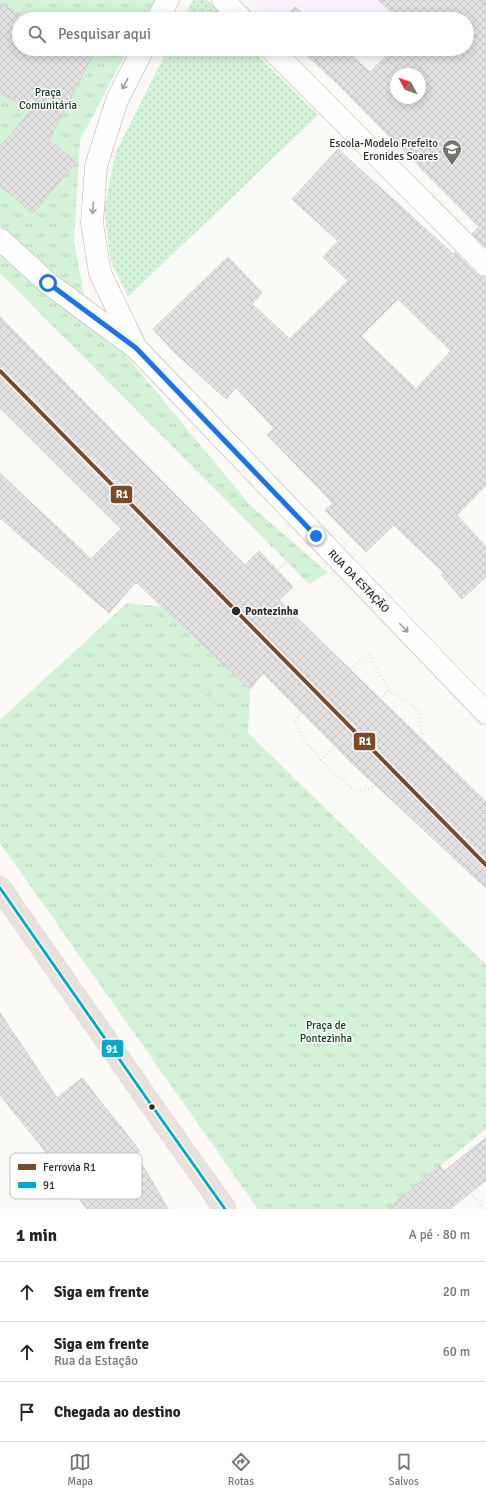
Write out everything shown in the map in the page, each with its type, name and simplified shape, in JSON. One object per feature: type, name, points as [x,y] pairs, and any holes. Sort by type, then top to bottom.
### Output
[{"type":"main road","points":[[0,888],[152,1106],[226,1209]]},
{"type":"street","points":[[162,12],[168,0]]},
{"type":"street","points":[[223,0],[235,12]]},
{"type":"street","name":"RUA DA ESTAÇÃO","points":[[139,56],[117,100],[96,166],[92,223],[100,273],[136,348],[486,713]]},
{"type":"street","points":[[278,56],[486,265]]},
{"type":"street","points":[[0,239],[48,283],[136,348]]},
{"type":"path","points":[[0,330],[424,754],[486,813]]},
{"type":"path","points":[[0,397],[386,783],[486,877]]},
{"type":"path","points":[[258,588],[316,536]]},
{"type":"path","points":[[37,942],[224,810],[236,774],[237,748],[190,654],[186,643],[191,633],[212,609]]},
{"type":"path","points":[[344,674],[368,654],[389,690],[419,711],[424,754]]},
{"type":"path","points":[[320,760],[389,690]]},
{"type":"path","points":[[307,704],[295,721],[302,737],[320,760],[356,792],[386,783]]},
{"type":"path","points":[[483,1209],[442,1153],[486,1118]]},
{"type":"shaded area","points":[[251,0],[442,0],[453,12],[263,12]]},
{"type":"green space","name":"Praça Comunitária","points":[[0,0],[155,0],[148,12],[12,12],[12,56],[124,56],[80,140],[74,241],[84,295],[120,348],[250,505],[328,573],[309,584],[0,273]]},
{"type":"green space","points":[[193,0],[208,0],[219,12],[187,12]]},
{"type":"green space","points":[[164,56],[258,56],[318,115],[128,297],[111,262],[104,210],[116,152]]},
{"type":"green space","name":"Praça de Pontezinha","points":[[127,603],[163,607],[250,689],[248,733],[486,965],[486,1129],[387,1209],[258,1209],[0,843],[0,720]]},
{"type":"building","name":"Escola-Modelo Prefeito Eronides Soares","points":[[378,0],[486,0],[486,247],[472,234],[479,227],[336,82],[307,56],[352,56],[370,72],[387,56],[474,56],[474,12],[392,12]]},
{"type":"building","points":[[0,3],[16,12],[12,12],[12,56],[92,56],[49,140],[76,162],[33,213],[0,186],[0,147],[31,110],[0,93]]},
{"type":"building","points":[[295,7],[301,12],[291,12]]},
{"type":"building","points":[[338,149],[453,254],[455,252],[477,274],[482,277],[486,277],[486,485],[457,515],[486,547],[486,577],[462,599],[441,575],[444,573],[394,525],[366,552],[325,510],[333,503],[267,435],[274,428],[236,388],[226,399],[174,352],[153,329],[228,257],[262,293],[252,304],[290,339],[348,281],[323,257],[338,241],[292,199]],"holes":[[[398,299],[451,351],[416,389],[361,336]]]},
{"type":"building","points":[[0,317],[245,565],[259,551],[293,587],[279,600],[486,802],[486,888],[355,766],[263,673],[250,689],[136,582],[109,613],[0,518],[0,473],[91,559],[121,529],[0,408]]},
{"type":"building","points":[[0,1013],[57,1098],[82,1078],[140,1151],[137,1153],[47,1153],[0,1095]]},
{"type":"building","points":[[486,1138],[486,1180],[450,1209],[387,1209],[440,1166],[444,1171]]},
{"type":"building","points":[[142,1164],[168,1209],[87,1209],[79,1199],[142,1199]]},
{"type":"rail line","name":"R1","points":[[0,371],[486,865]]},
{"type":"transit line","name":"91","points":[[0,888],[225,1209]]},
{"type":"place","name":"Escola-Modelo Prefeito Eronides Soares","points":[[452,166]]},
{"type":"place","name":"Pontezinha","points":[[236,611]]},
{"type":"route","points":[[48,283],[136,348],[316,536]]}]
